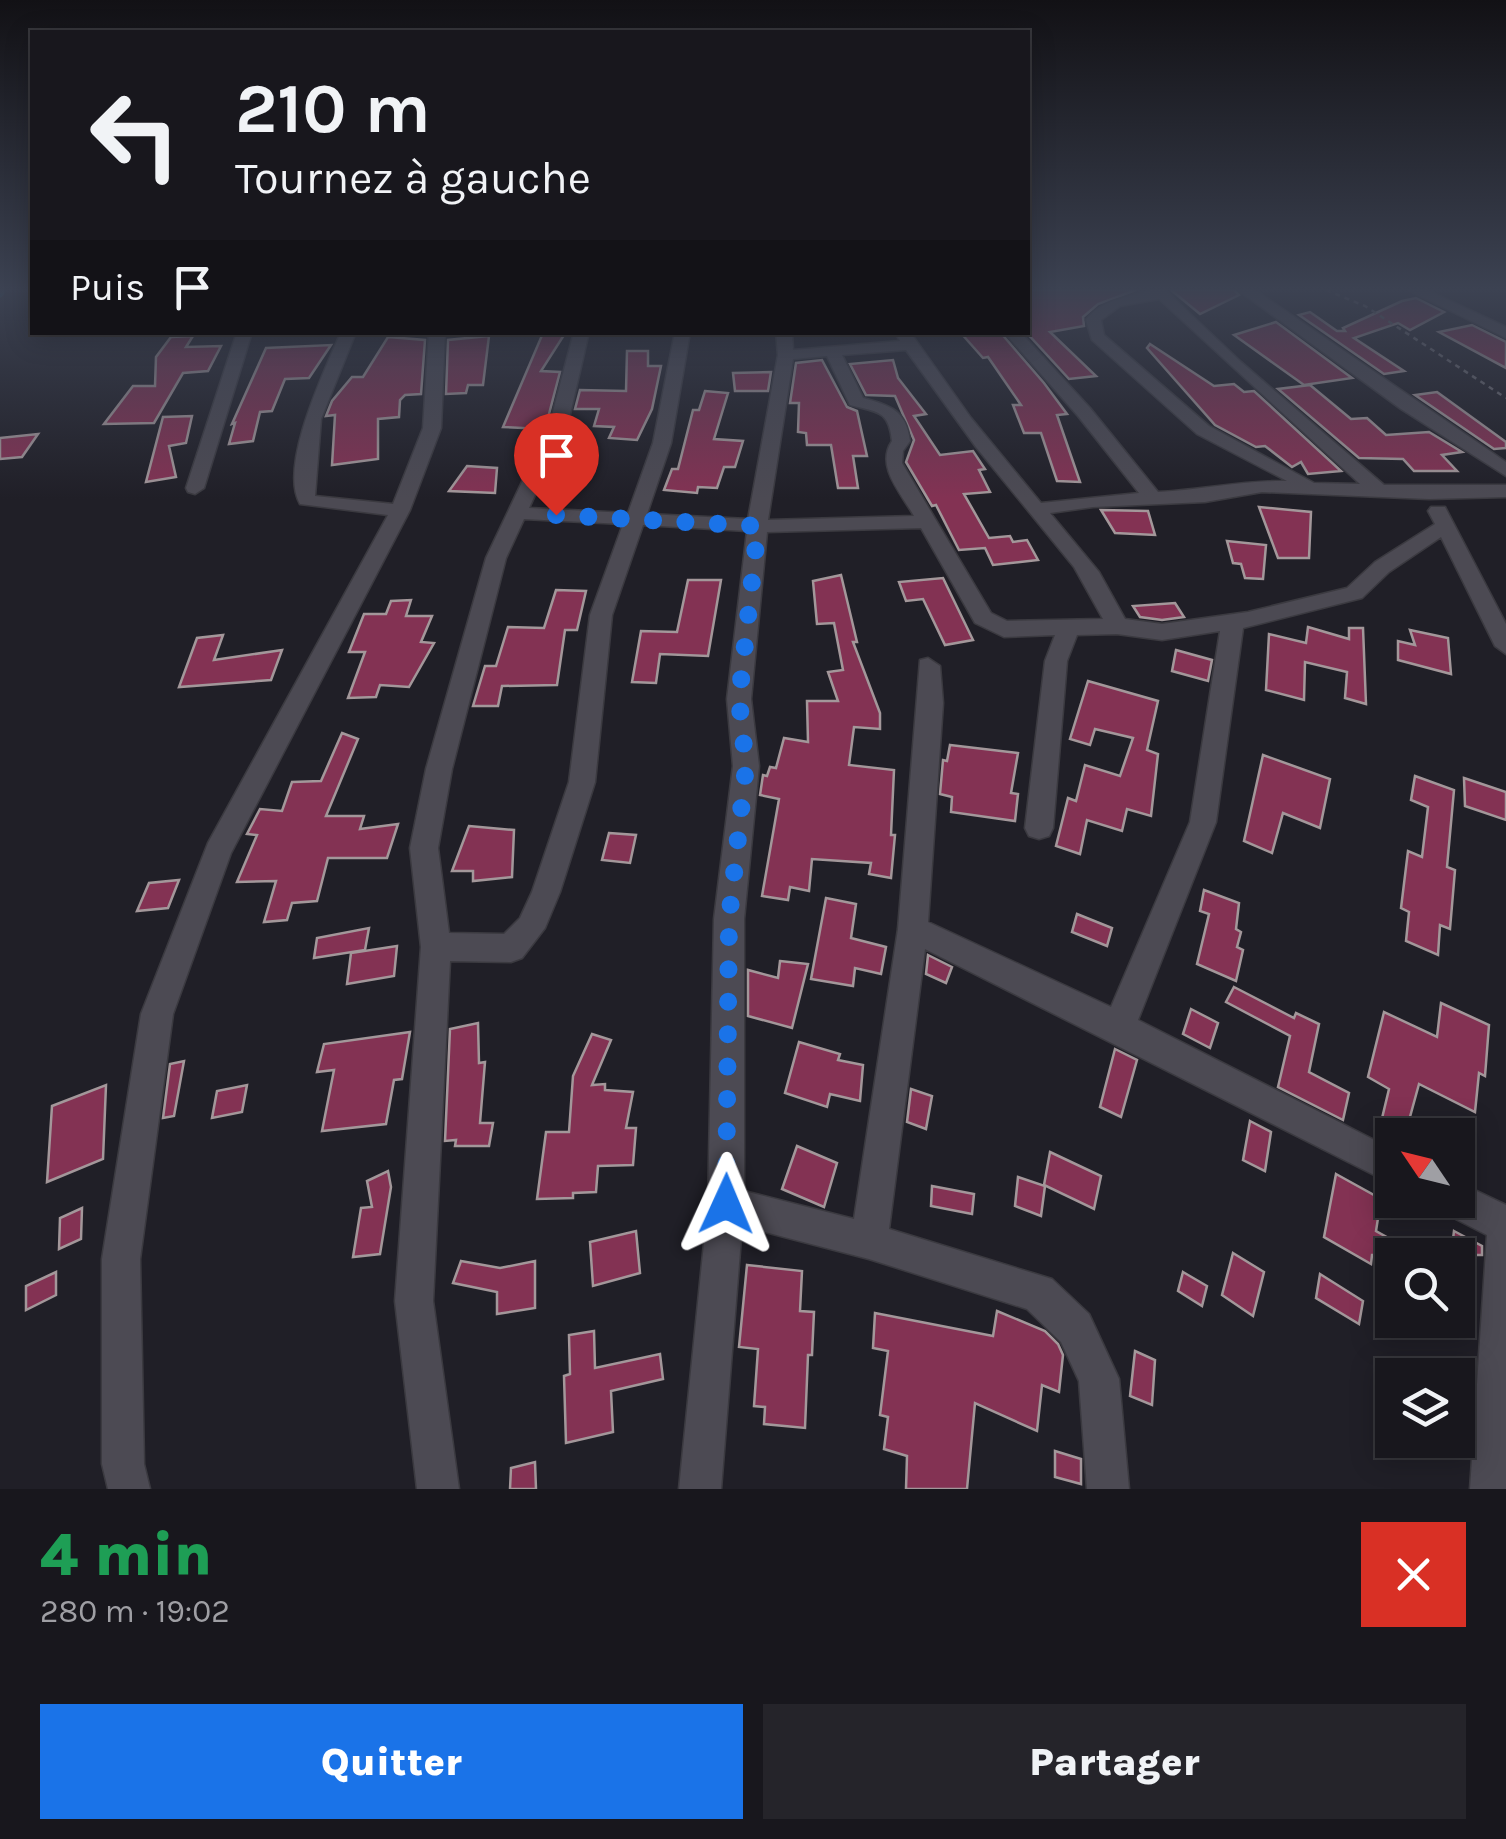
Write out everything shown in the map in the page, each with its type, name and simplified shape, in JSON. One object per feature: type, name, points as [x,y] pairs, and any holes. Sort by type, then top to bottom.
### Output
[{"type":"street","points":[[196,488],[236,359]]},
{"type":"street","points":[[337,359],[312,420],[306,500],[400,510]]},
{"type":"street","points":[[129,1489],[123,1464],[122,1259],[157,1014],[218,851],[400,510],[432,428],[436,359]]},
{"type":"street","points":[[438,1489],[414,1301],[436,948],[424,848],[439,768],[496,558],[559,423],[575,359]]},
{"type":"street","points":[[436,948],[511,948],[530,928],[582,782],[601,616],[662,443],[678,359]]},
{"type":"street","points":[[700,1489],[726,1204],[729,919],[746,766],[739,699],[758,526],[785,359]]},
{"type":"street","points":[[837,359],[856,401],[888,410],[899,421],[901,442],[894,451],[893,463],[983,618],[994,626],[1116,626],[1162,632],[1233,622],[1354,593],[1382,567],[1446,526]]},
{"type":"street","points":[[920,359],[956,410],[1090,572],[1116,626]]},
{"type":"street","points":[[1036,359],[1152,497]]},
{"type":"street","points":[[1124,359],[1204,430],[1317,490]]},
{"type":"street","points":[[1231,359],[1379,490]]},
{"type":"street","points":[[1345,359],[1506,470]]},
{"type":"street","points":[[1037,510],[1152,497],[1204,496],[1262,486],[1506,492]]},
{"type":"street","points":[[1429,493],[1506,646]]},
{"type":"street","points":[[517,513],[758,526],[925,522]]},
{"type":"street","points":[[1120,1027],[1204,822],[1233,622]]},
{"type":"street","points":[[1038,828],[1056,661],[1070,627]]},
{"type":"street","points":[[869,1241],[913,929],[931,703],[928,666]]},
{"type":"street","points":[[913,929],[1120,1027],[1375,1158]]},
{"type":"street","points":[[726,1204],[869,1241],[1038,1293],[1075,1328],[1098,1379],[1108,1489]]},
{"type":"street","points":[[1475,1209],[1506,1224],[1491,1489]]},
{"type":"path","points":[[1447,359],[1506,398]]},
{"type":"building","points":[[156,359],[214,359],[208,371],[183,373],[154,423],[104,424],[133,386],[155,386]]},
{"type":"building","points":[[261,359],[321,359],[309,378],[285,379],[272,411],[260,412],[253,441],[229,444],[235,423],[232,424]]},
{"type":"building","points":[[374,359],[424,359],[421,394],[405,395],[400,400],[399,417],[378,419],[378,459],[332,465],[335,415],[326,416],[332,401],[352,377],[363,377]]},
{"type":"building","points":[[447,359],[486,359],[483,385],[468,385],[466,393],[446,394]]},
{"type":"building","points":[[532,359],[548,359],[541,371],[560,372],[542,429],[503,427]]},
{"type":"building","points":[[627,359],[648,359],[648,366],[661,366],[652,409],[637,440],[609,438],[614,427],[594,426],[599,409],[575,409],[580,390],[626,391]]},
{"type":"building","points":[[990,359],[1024,359],[1067,414],[1057,415],[1080,482],[1057,481],[1041,433],[1024,433],[1013,405],[1021,405]]},
{"type":"building","points":[[1051,359],[1079,359],[1096,376],[1069,379]]},
{"type":"building","points":[[1157,359],[1174,359],[1214,386],[1234,384],[1244,392],[1254,391],[1341,471],[1308,474],[1301,462],[1292,467],[1265,446],[1256,447],[1215,425]]},
{"type":"building","points":[[1268,359],[1327,359],[1352,378],[1304,385]]},
{"type":"building","points":[[1363,359],[1387,359],[1404,371],[1384,374]]},
{"type":"building","points":[[1490,359],[1506,359],[1506,368]]},
{"type":"building","points":[[822,360],[847,407],[857,411],[867,456],[853,456],[858,488],[838,488],[831,445],[807,445],[806,433],[798,432],[799,403],[790,403],[796,363]]},
{"type":"building","points":[[893,360],[898,378],[926,414],[914,416],[940,455],[973,451],[985,469],[979,470],[990,492],[964,494],[989,538],[1010,536],[1013,542],[1027,540],[1038,560],[993,565],[985,548],[959,550],[936,505],[932,506],[906,462],[914,440],[895,396],[866,395],[850,364]]},
{"type":"building","points":[[771,372],[768,391],[735,391],[733,373]]},
{"type":"building","points":[[1310,385],[1351,419],[1367,418],[1386,435],[1429,432],[1462,452],[1442,455],[1457,471],[1414,471],[1403,459],[1359,458],[1278,389]]},
{"type":"building","points":[[705,391],[728,393],[714,439],[743,441],[735,467],[724,467],[717,488],[698,487],[697,493],[664,490],[672,469],[678,469],[693,410],[699,410]]},
{"type":"building","points":[[1437,392],[1506,442],[1506,448],[1494,449],[1415,395]]},
{"type":"building","points":[[192,416],[186,443],[169,446],[176,477],[146,482],[163,417]]},
{"type":"building","points":[[38,434],[22,457],[0,459],[0,438]]},
{"type":"building","points":[[467,466],[497,468],[495,493],[449,491]]},
{"type":"building","points":[[1259,507],[1311,512],[1309,558],[1278,558]]},
{"type":"building","points":[[1101,510],[1148,511],[1155,535],[1115,533]]},
{"type":"building","points":[[1227,541],[1266,545],[1263,579],[1245,578],[1241,564],[1233,563]]},
{"type":"building","points":[[841,575],[857,642],[853,642],[880,713],[880,729],[854,727],[849,765],[894,770],[891,878],[869,874],[871,863],[812,859],[809,891],[790,887],[788,900],[762,896],[779,799],[760,795],[763,775],[767,776],[770,767],[776,768],[784,738],[808,742],[807,701],[838,701],[828,672],[843,670],[834,623],[817,624],[813,581]]},
{"type":"building","points":[[943,578],[973,640],[945,645],[923,599],[906,601],[899,582]]},
{"type":"building","points":[[688,580],[721,580],[708,656],[660,654],[656,683],[632,682],[641,631],[677,632]]},
{"type":"building","points":[[556,590],[586,591],[577,630],[565,630],[557,685],[502,686],[498,706],[473,706],[485,666],[496,666],[508,627],[544,628]]},
{"type":"building","points":[[411,600],[406,616],[432,616],[421,642],[434,643],[409,687],[380,685],[376,697],[348,698],[365,652],[349,652],[364,614],[386,614],[391,601]]},
{"type":"building","points":[[1175,603],[1184,617],[1140,617],[1133,606]]},
{"type":"building","points":[[1308,627],[1349,639],[1349,628],[1363,628],[1366,704],[1345,698],[1347,672],[1305,662],[1304,700],[1266,690],[1269,634],[1306,643]]},
{"type":"building","points":[[1410,630],[1448,638],[1451,674],[1398,660],[1398,641],[1415,645]]},
{"type":"building","points":[[223,635],[214,660],[282,650],[271,680],[179,687],[197,638]]},
{"type":"building","points":[[1176,650],[1212,660],[1208,681],[1172,671]]},
{"type":"building","points":[[1088,681],[1158,701],[1147,750],[1158,754],[1151,816],[1127,809],[1122,831],[1087,820],[1080,854],[1056,846],[1068,798],[1076,801],[1085,765],[1120,776],[1133,738],[1095,729],[1090,745],[1070,739]]},
{"type":"building","points":[[342,733],[358,739],[326,816],[364,816],[360,829],[398,824],[387,858],[328,858],[317,901],[292,903],[287,920],[264,922],[276,881],[237,882],[257,835],[247,834],[260,809],[282,811],[292,782],[321,781]]},
{"type":"building","points":[[950,745],[1018,753],[1011,793],[1018,794],[1015,821],[951,812],[952,797],[940,794],[943,760],[947,761]]},
{"type":"building","points":[[1263,755],[1330,779],[1320,828],[1283,813],[1272,853],[1244,841]]},
{"type":"building","points":[[1415,776],[1454,790],[1447,867],[1455,870],[1450,929],[1440,925],[1438,955],[1406,941],[1409,912],[1401,908],[1408,851],[1422,857],[1428,807],[1411,800]]},
{"type":"building","points":[[1464,778],[1506,792],[1506,820],[1465,806]]},
{"type":"building","points":[[469,826],[514,830],[512,877],[473,881],[473,871],[452,871]]},
{"type":"building","points":[[609,833],[636,835],[630,863],[602,860]]},
{"type":"building","points":[[179,880],[168,908],[137,911],[149,883]]},
{"type":"building","points":[[1204,890],[1239,903],[1236,929],[1241,932],[1237,947],[1243,950],[1236,981],[1197,964],[1209,914],[1200,911]]},
{"type":"building","points":[[826,898],[856,904],[851,938],[886,947],[881,974],[855,968],[853,986],[811,979]]},
{"type":"building","points":[[1077,914],[1112,928],[1107,946],[1072,932]]},
{"type":"building","points":[[369,928],[365,950],[314,958],[317,938]]},
{"type":"building","points":[[397,946],[394,976],[347,984],[351,953]]},
{"type":"building","points":[[928,955],[952,967],[946,983],[926,974]]},
{"type":"building","points":[[780,961],[808,964],[792,1028],[748,1016],[748,970],[778,978]]},
{"type":"building","points":[[1234,987],[1294,1018],[1296,1013],[1319,1024],[1309,1072],[1349,1093],[1343,1120],[1278,1087],[1290,1036],[1226,1002]]},
{"type":"building","points":[[1441,1003],[1489,1025],[1485,1076],[1479,1073],[1475,1112],[1419,1084],[1410,1118],[1382,1118],[1389,1089],[1368,1077],[1384,1012],[1437,1037]]},
{"type":"building","points":[[1191,1009],[1218,1023],[1210,1048],[1183,1034]]},
{"type":"building","points":[[478,1023],[479,1063],[485,1062],[480,1123],[493,1123],[489,1146],[455,1146],[456,1140],[445,1141],[450,1029]]},
{"type":"building","points":[[410,1032],[402,1079],[394,1080],[386,1124],[322,1131],[334,1070],[317,1072],[324,1044]]},
{"type":"building","points":[[592,1034],[611,1040],[592,1085],[605,1084],[605,1090],[633,1092],[626,1128],[636,1128],[633,1165],[598,1166],[596,1192],[573,1193],[573,1198],[537,1199],[546,1132],[569,1132],[573,1076]]},
{"type":"building","points":[[799,1042],[840,1054],[838,1060],[863,1065],[860,1101],[830,1094],[827,1107],[785,1093]]},
{"type":"building","points":[[1115,1049],[1137,1060],[1121,1117],[1100,1107]]},
{"type":"building","points":[[184,1061],[174,1116],[163,1118],[170,1064]]},
{"type":"building","points":[[106,1085],[103,1159],[47,1182],[52,1106]]},
{"type":"building","points":[[247,1085],[242,1112],[212,1118],[217,1091]]},
{"type":"building","points":[[911,1089],[932,1096],[926,1129],[907,1122]]},
{"type":"building","points":[[1250,1121],[1271,1132],[1265,1171],[1243,1160]]},
{"type":"building","points":[[797,1146],[837,1163],[824,1207],[782,1189]]},
{"type":"building","points":[[1050,1152],[1101,1176],[1094,1209],[1044,1185]]},
{"type":"building","points":[[388,1171],[391,1187],[380,1254],[353,1257],[361,1208],[372,1207],[367,1181]]},
{"type":"building","points":[[1336,1174],[1375,1196],[1376,1231],[1389,1238],[1375,1238],[1371,1264],[1324,1237]]},
{"type":"building","points":[[1018,1177],[1045,1186],[1041,1216],[1015,1206]]},
{"type":"building","points":[[932,1186],[974,1194],[972,1214],[931,1206]]},
{"type":"building","points":[[82,1208],[81,1239],[59,1249],[60,1218]]},
{"type":"building","points":[[636,1231],[640,1273],[593,1286],[590,1242]]},
{"type":"building","points":[[1475,1242],[1482,1246],[1482,1255],[1475,1255]]},
{"type":"building","points":[[1233,1253],[1264,1272],[1253,1316],[1222,1295]]},
{"type":"building","points":[[461,1261],[500,1268],[535,1261],[535,1308],[497,1314],[497,1292],[453,1283]]},
{"type":"building","points":[[747,1265],[802,1271],[800,1311],[814,1312],[805,1428],[764,1424],[765,1407],[754,1406],[758,1349],[739,1347]]},
{"type":"building","points":[[56,1272],[56,1295],[26,1310],[26,1286]]},
{"type":"building","points":[[1183,1272],[1207,1286],[1202,1306],[1178,1291]]},
{"type":"building","points":[[1320,1274],[1363,1301],[1359,1324],[1316,1298]]},
{"type":"building","points":[[997,1311],[1045,1331],[1058,1344],[1063,1355],[1059,1392],[1042,1385],[1037,1431],[975,1403],[967,1489],[906,1489],[907,1456],[884,1449],[888,1417],[880,1415],[888,1351],[873,1348],[875,1313],[993,1336]]},
{"type":"building","points":[[594,1331],[595,1368],[660,1354],[663,1379],[611,1391],[613,1432],[566,1443],[564,1376],[570,1374],[569,1335]]},
{"type":"building","points":[[1135,1351],[1155,1360],[1152,1405],[1130,1396]]},
{"type":"building","points":[[1055,1451],[1081,1459],[1081,1484],[1055,1477]]},
{"type":"building","points":[[535,1462],[536,1489],[510,1489],[511,1468]]},
{"type":"route","points":[[556,515],[758,526],[739,699],[746,766],[729,919],[726,1204]]}]
